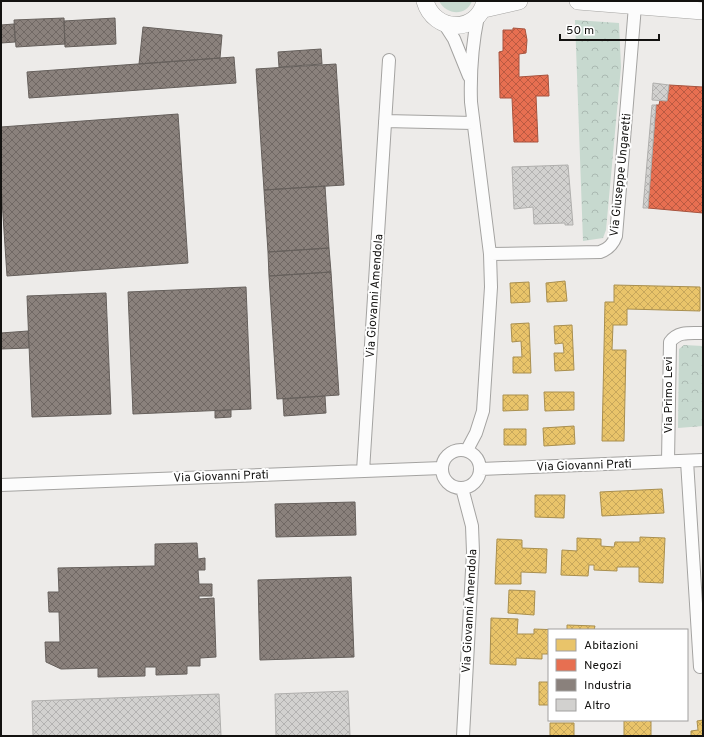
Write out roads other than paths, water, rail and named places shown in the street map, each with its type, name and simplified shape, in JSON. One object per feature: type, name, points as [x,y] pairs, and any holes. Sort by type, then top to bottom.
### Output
[{"type":"main road","points":[[413,1],[426,5],[433,17],[445,24],[460,26],[470,22],[482,9],[519,1]]},
{"type":"main road","points":[[578,1],[703,11]]},
{"type":"street","name":"Via Giuseppe Ungaretti","points":[[490,254],[600,252],[611,246],[614,242],[616,236],[635,6]]},
{"type":"street","points":[[467,450],[476,433],[484,403],[491,286],[490,254],[473,123],[470,79],[474,34],[482,9]]},
{"type":"street","points":[[445,24],[454,39],[470,79]]},
{"type":"street","name":"Via Giovanni Amendola","points":[[363,471],[389,60]]},
{"type":"street","points":[[385,121],[473,123]]},
{"type":"street","name":"Via Primo Levi","points":[[668,462],[670,342],[679,334],[703,333]]},
{"type":"street","points":[[456,450],[467,450],[477,458],[481,469],[475,482],[471,486],[456,488],[447,482],[442,473],[443,462],[450,453],[456,450]]},
{"type":"street","name":"Via Giovanni Prati","points":[[481,469],[703,460]]},
{"type":"street","points":[[688,461],[700,667]]},
{"type":"street","name":"Via Giovanni Prati","points":[[1,485],[442,468]]},
{"type":"street","name":"Via Giovanni Amendola","points":[[462,488],[472,526],[473,552],[463,736]]}]
